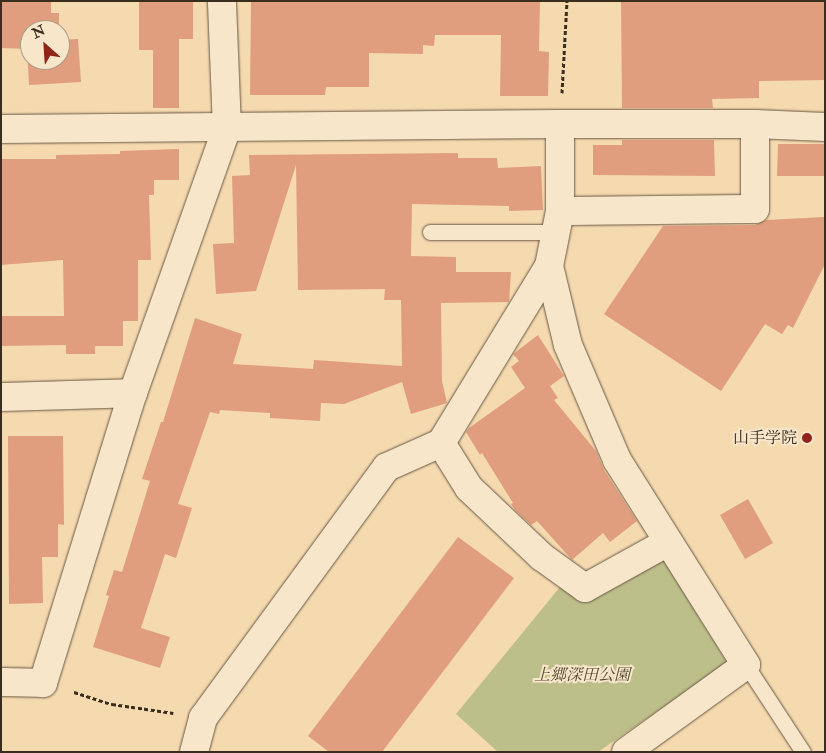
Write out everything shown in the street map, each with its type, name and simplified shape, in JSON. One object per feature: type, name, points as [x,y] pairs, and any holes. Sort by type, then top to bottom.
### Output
[{"type":"street","points":[[1,682],[43,683],[133,393],[227,128],[222,1]]},
{"type":"street","points":[[194,752],[203,718],[388,467],[440,443],[549,266],[558,222],[560,124]]},
{"type":"street","points":[[1,128],[227,128],[560,124],[755,124],[825,127]]},
{"type":"street","points":[[558,222],[755,209],[755,124]]},
{"type":"street","points":[[549,266],[568,345],[613,451],[746,665],[626,752]]},
{"type":"street","points":[[1,396],[133,393]]},
{"type":"street","points":[[440,443],[469,488],[542,556],[585,588],[668,542]]},
{"type":"lane","points":[[430,232],[558,222]]},
{"type":"lane","points":[[746,665],[802,752]]},
{"type":"path","points":[[560,124],[567,1]]},
{"type":"path","points":[[43,683],[112,704],[203,718]]},
{"type":"green space","name":"上郷深田公園","points":[[663,559],[727,663],[598,752],[498,752],[456,714],[560,587],[582,601]]},
{"type":"building","points":[[1,1],[51,1],[51,13],[59,13],[59,20],[20,20],[20,49],[1,48]]},
{"type":"building","points":[[139,1],[193,1],[193,39],[179,39],[179,108],[153,108],[153,50],[139,50]]},
{"type":"building","points":[[251,1],[540,1],[539,51],[549,52],[548,96],[500,96],[501,35],[435,35],[434,46],[423,45],[423,54],[369,53],[369,87],[326,87],[325,95],[250,95]]},
{"type":"building","points":[[621,1],[825,1],[825,80],[759,81],[759,98],[712,99],[713,108],[622,108]]},
{"type":"building","points":[[70,39],[78,39],[81,82],[29,85],[28,70],[70,70]]},
{"type":"building","points":[[622,140],[714,140],[715,176],[593,175],[593,145],[622,145]]},
{"type":"building","points":[[778,144],[825,144],[825,176],[777,176]]},
{"type":"building","points":[[179,149],[179,180],[154,180],[154,195],[149,195],[151,260],[138,260],[138,321],[123,321],[123,346],[95,346],[95,354],[66,354],[66,345],[1,346],[1,316],[64,316],[63,260],[1,265],[1,159],[56,159],[56,155],[120,154],[120,151]]},
{"type":"building","points":[[458,153],[458,158],[497,158],[498,168],[541,166],[543,210],[509,211],[509,206],[412,204],[411,256],[456,257],[456,272],[511,272],[509,302],[441,303],[442,381],[447,403],[411,414],[402,382],[344,404],[321,403],[320,421],[270,418],[270,413],[220,410],[219,414],[210,412],[178,504],[192,508],[176,558],[165,554],[141,628],[170,637],[160,668],[93,647],[109,596],[106,595],[114,570],[122,572],[150,481],[142,479],[161,422],[163,422],[195,318],[242,334],[233,364],[313,369],[314,360],[402,366],[401,300],[384,300],[385,289],[298,290],[296,165],[256,291],[216,294],[213,244],[234,243],[232,176],[250,175],[249,155]]},
{"type":"building","points":[[825,217],[825,264],[793,328],[788,325],[782,334],[765,324],[721,391],[604,314],[663,226],[755,225],[766,220]]},
{"type":"building","points":[[538,335],[564,376],[550,386],[558,398],[554,400],[596,451],[604,470],[637,521],[610,542],[603,533],[572,560],[537,521],[531,525],[515,510],[511,504],[513,503],[482,453],[480,455],[466,432],[525,388],[511,367],[519,361],[513,354]]},
{"type":"building","points":[[8,436],[63,436],[64,525],[58,524],[58,557],[42,557],[43,603],[9,604]]},
{"type":"building","points":[[748,499],[773,543],[745,559],[720,515]]},
{"type":"building","points":[[458,537],[514,578],[382,752],[329,752],[308,736]]},
{"type":"place","name":"山手学院","points":[[807,438]]}]
